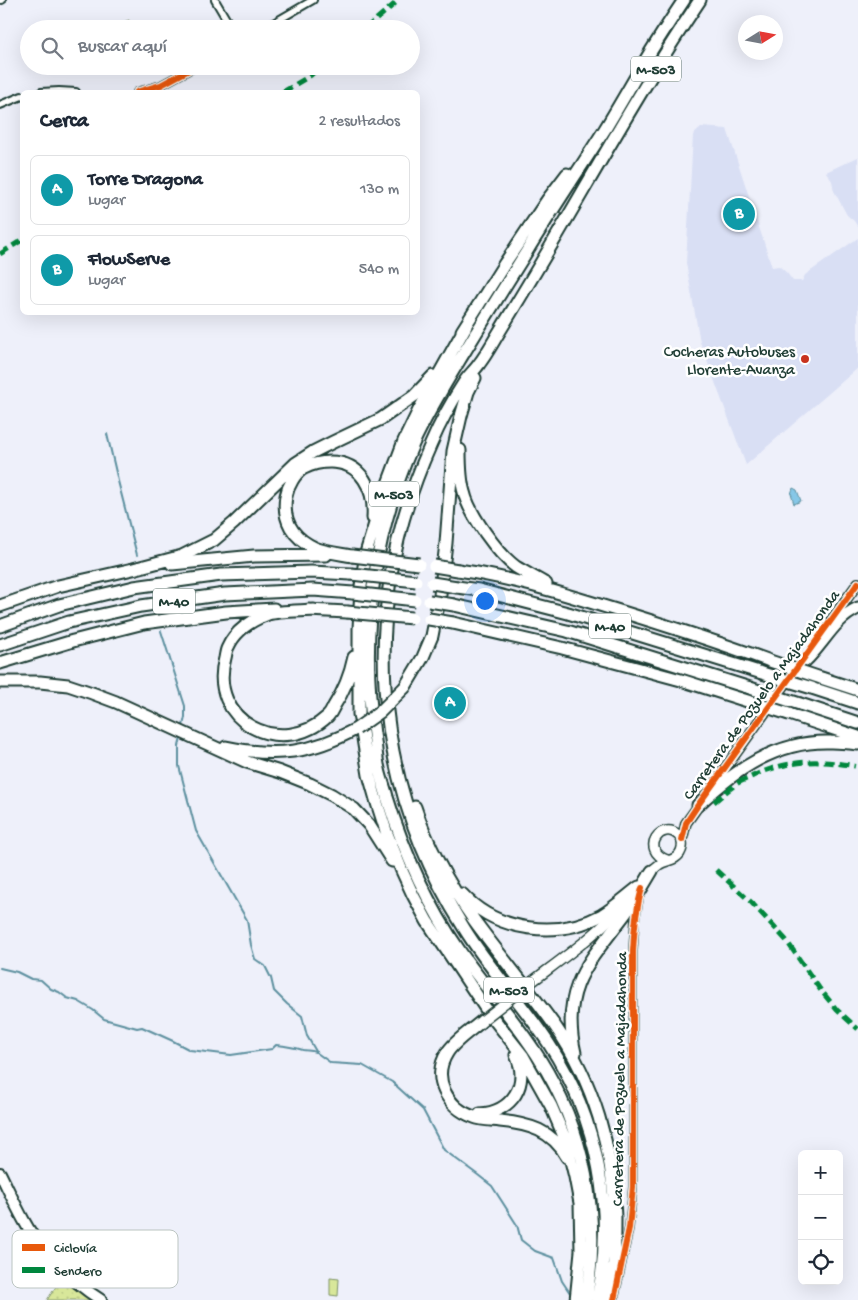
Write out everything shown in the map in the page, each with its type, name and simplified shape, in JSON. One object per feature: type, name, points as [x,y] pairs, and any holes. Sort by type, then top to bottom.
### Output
[{"type":"highway","name":"M-503","points":[[586,1300],[591,1261],[592,1229],[582,1160],[571,1122],[552,1080],[538,1057],[469,965],[450,936],[425,893],[404,847],[379,769],[370,709],[368,630],[375,570],[384,529],[395,491],[415,439],[443,387],[487,314],[604,131],[637,74],[684,0]]},
{"type":"highway","name":"M-503","points":[[597,1300],[604,1249],[603,1201],[601,1177],[585,1116],[565,1071],[551,1047],[469,936],[429,864],[411,818],[396,768],[385,686],[384,633],[392,566],[401,526],[431,443],[467,378],[479,364],[666,52],[700,0]]},
{"type":"highway","points":[[0,606],[58,586],[182,556],[214,540],[296,463],[332,442],[381,419],[414,396],[432,378],[548,199],[586,148],[625,87],[637,74]]},
{"type":"highway","name":"M-503","points":[[427,921],[402,871],[386,831],[369,775],[360,714],[359,629],[361,586],[371,533],[404,441],[419,410],[466,326]]},
{"type":"highway","name":"M-503","points":[[203,741],[248,752],[270,753],[295,751],[317,746],[337,739],[356,729],[380,712],[405,687],[423,657],[432,636],[440,594],[446,543],[453,451],[461,416],[479,364]]},
{"type":"highway","points":[[461,416],[460,464],[464,493],[475,518],[494,546],[515,566],[570,596]]},
{"type":"highway","points":[[371,533],[374,506],[369,488],[362,476],[352,467],[339,462],[322,462],[304,468],[294,478],[287,491],[284,505],[288,523],[296,536],[316,549],[352,556],[479,573],[536,586],[694,634],[857,689]]},
{"type":"highway","points":[[133,569],[254,556],[352,556]]},
{"type":"highway","name":"M-40","points":[[0,626],[60,605],[134,587],[221,575],[310,572],[351,574],[479,590],[568,613],[858,703]]},
{"type":"highway","name":"M-40","points":[[0,645],[69,622],[141,606],[225,594],[313,590],[353,593],[454,605],[567,631],[858,723]]},
{"type":"highway","points":[[0,664],[73,641],[144,623],[226,612],[291,608],[347,612],[429,619],[453,623],[562,648],[682,680],[858,737]]},
{"type":"highway","points":[[797,668],[807,660],[835,625],[847,614],[858,608]]},
{"type":"highway","points":[[314,610],[269,614],[243,627],[228,646],[222,669],[224,696],[236,715],[251,728],[270,734],[289,735],[310,729],[329,715],[343,693],[351,673],[359,629]]},
{"type":"highway","name":"M-503","points":[[0,682],[40,682],[68,685],[116,702],[247,762],[310,784],[354,809],[369,825],[388,853],[415,903],[486,1009],[523,1056],[552,1106],[566,1141],[580,1203],[581,1251],[576,1300]]},
{"type":"highway","name":"M-503","points":[[385,686],[394,735],[409,791],[428,839],[445,874],[474,920],[555,1026],[579,1066],[592,1095],[608,1151],[612,1176],[615,1237],[614,1263],[605,1300]]},
{"type":"highway","points":[[698,805],[719,785],[748,765],[773,752],[800,744],[829,742],[858,744]]},
{"type":"highway","points":[[579,1066],[570,1027],[575,991],[591,958],[624,916],[640,886],[652,871]]},
{"type":"highway","name":"M-503","points":[[445,874],[466,898],[488,914],[514,925],[533,928],[552,929],[589,921],[613,908],[640,886]]},
{"type":"highway","points":[[461,1110],[451,1102],[444,1092],[441,1080],[442,1064],[454,1045],[484,1020]]},
{"type":"highway","name":"M-503","points":[[461,1110],[474,1114],[495,1112],[512,1099],[519,1088],[520,1067],[518,1058],[507,1035]]},
{"type":"highway","points":[[523,1056],[560,1109],[582,1160]]},
{"type":"highway","name":"M-503","points":[[461,1110],[474,1117],[518,1123],[537,1129],[549,1136],[561,1147],[575,1177]]},
{"type":"main road","points":[[0,1173],[30,1230]]},
{"type":"main road","points":[[83,1288],[101,1300]]},
{"type":"street","points":[[215,0],[227,20]]},
{"type":"street","points":[[278,20],[313,0]]},
{"type":"street","points":[[144,90],[162,85],[180,75]]},
{"type":"street","points":[[0,105],[20,97]]},
{"type":"street","name":"Carretera de Pozuelo a Majadahonda","points":[[682,840],[686,823],[698,805],[858,584]]},
{"type":"street","name":"Carretera de Pozuelo a Majadahonda","points":[[671,831],[686,823]]},
{"type":"street","points":[[652,871],[661,863],[672,859],[679,854],[682,840],[671,831],[666,830],[658,834],[654,842],[658,855],[667,860]]},
{"type":"street","name":"Carretera de Pozuelo a Majadahonda","points":[[484,1020],[607,922],[640,886],[652,863],[655,850]]},
{"type":"street","name":"Carretera de Pozuelo a Majadahonda","points":[[614,1300],[629,1228],[633,1187],[633,951],[640,886]]},
{"type":"shaded area","points":[[702,127],[727,129],[772,267],[779,266],[793,281],[802,281],[805,275],[858,238],[858,368],[746,465],[700,342],[686,263],[693,135]]},
{"type":"shaded area","points":[[858,157],[858,227],[847,215],[826,172]]},
{"type":"green space","points":[[330,1278],[339,1279],[338,1296],[330,1295]]},
{"type":"green space","points":[[55,1288],[76,1288],[90,1300],[47,1300]]},
{"type":"water","points":[[793,488],[797,490],[801,501],[794,504],[791,494]]},
{"type":"waterway","points":[[107,434],[137,555]]},
{"type":"waterway","points":[[161,631],[185,706],[183,726]]},
{"type":"waterway","points":[[181,738],[179,766],[196,831],[247,920],[255,959],[265,966],[271,978],[274,991],[302,1016],[307,1036],[317,1053],[331,1063],[362,1065],[392,1082],[423,1110],[444,1150],[492,1186],[517,1225],[521,1240],[535,1251],[554,1258],[562,1281],[572,1296]]},
{"type":"waterway","points":[[0,968],[17,972],[31,979],[41,980],[51,989],[67,998],[78,1001],[104,1019],[137,1028],[142,1027],[190,1050],[231,1055],[272,1049],[276,1045],[315,1052]]},
{"type":"marked path","points":[[376,20],[399,0]]},
{"type":"marked path","points":[[286,90],[311,75]]},
{"type":"marked path","points":[[0,254],[20,241]]},
{"type":"marked path","points":[[714,802],[739,782],[778,767],[803,762],[828,762],[855,766]]},
{"type":"marked path","points":[[716,870],[751,902],[786,940],[819,988],[837,1010],[858,1029]]},
{"type":"cycle path","points":[[144,90],[161,85],[179,75]]},
{"type":"cycle path","points":[[682,840],[686,823],[698,805],[858,583]]},
{"type":"cycle path","points":[[614,1300],[629,1228],[633,1187],[633,951],[638,904],[642,888]]},
{"type":"place","name":"FlowServe","points":[[739,214]]},
{"type":"place","name":"Cocheras Autobuses Llorente-Avanza","points":[[805,359]]},
{"type":"place","name":"Torre Dragona","points":[[450,703]]}]
